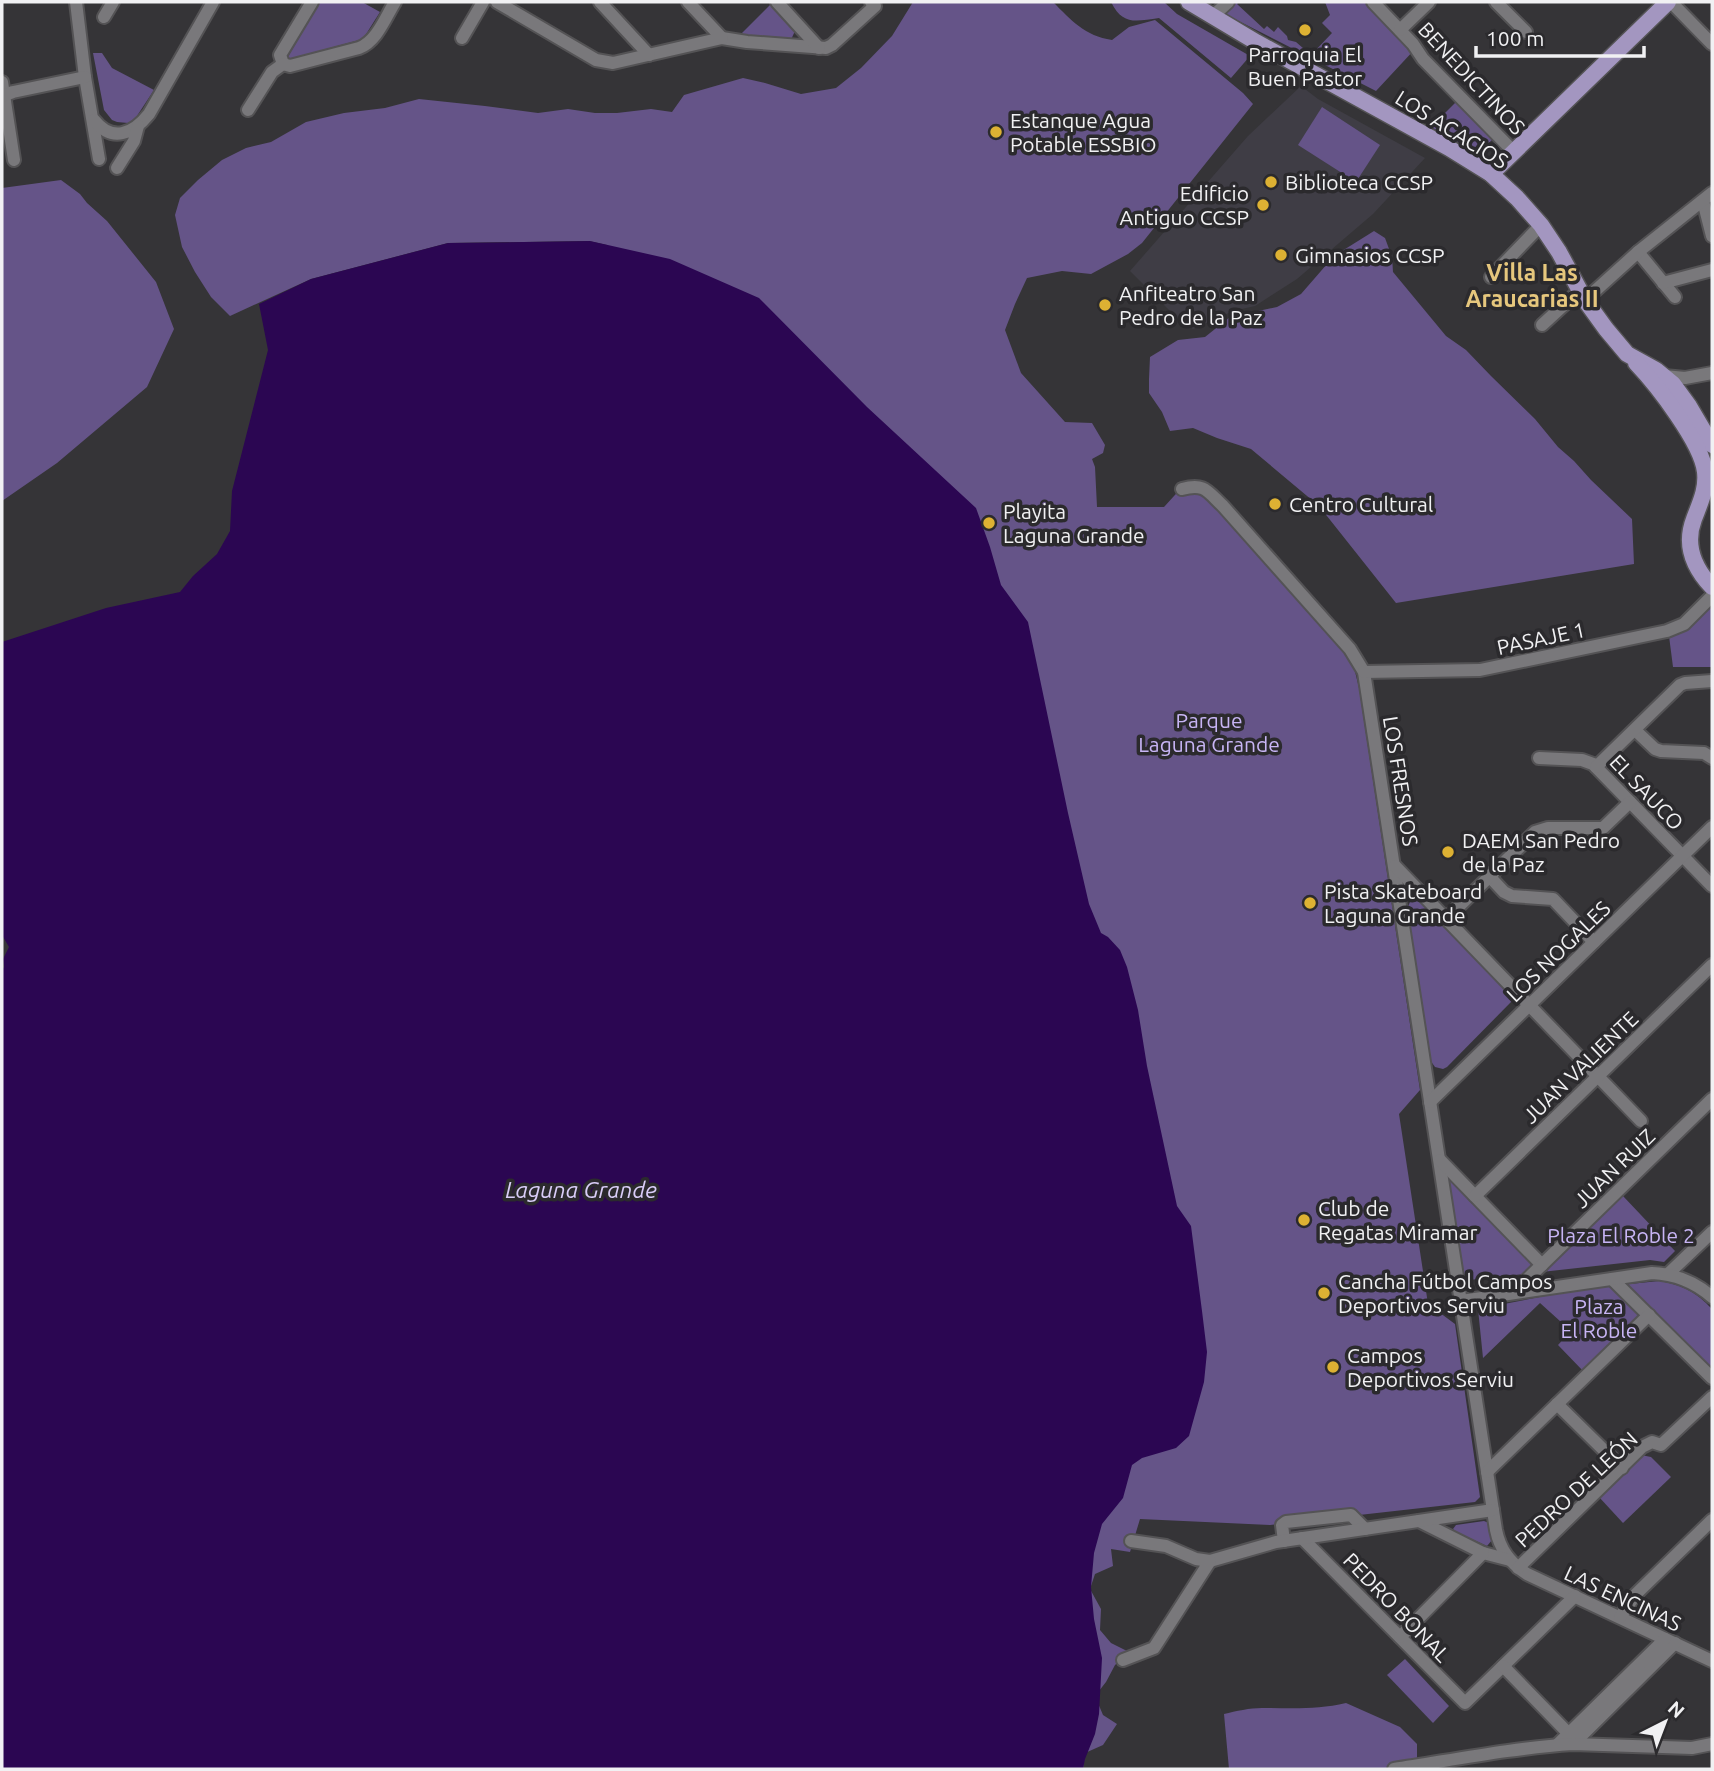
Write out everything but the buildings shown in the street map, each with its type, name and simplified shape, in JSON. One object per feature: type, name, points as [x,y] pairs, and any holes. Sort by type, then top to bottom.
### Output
[{"type":"main road","name":"LOS ACACIOS","points":[[1189,2],[1492,174],[1541,225],[1605,329],[1627,354],[1664,376],[1677,389],[1712,445]]},
{"type":"main road","points":[[1492,174],[1670,2]]},
{"type":"main road","points":[[1627,354],[1670,405],[1703,462],[1705,486],[1691,529],[1690,546],[1698,569],[1712,587]]},
{"type":"street","points":[[76,2],[99,159]]},
{"type":"street","points":[[104,17],[113,2]]},
{"type":"street","points":[[93,120],[101,128],[115,133],[127,132],[138,126],[149,114],[213,2]]},
{"type":"street","points":[[283,64],[280,55],[312,2]]},
{"type":"street","points":[[283,64],[290,66],[363,47],[374,37],[395,2]]},
{"type":"street","points":[[462,38],[483,2]]},
{"type":"street","points":[[497,2],[601,62],[613,63],[722,38],[826,48],[873,4]]},
{"type":"street","points":[[600,2],[649,55]]},
{"type":"street","points":[[688,2],[722,38]]},
{"type":"street","points":[[777,2],[819,48]]},
{"type":"street","points":[[1212,17],[1228,2]]},
{"type":"street","points":[[1373,2],[1400,30]]},
{"type":"street","name":"BENEDICTINOS","points":[[1429,2],[1400,30],[1423,58],[1514,152]]},
{"type":"street","points":[[1496,2],[1526,33]]},
{"type":"street","points":[[1670,2],[1712,44]]},
{"type":"street","points":[[248,110],[272,72],[283,64]]},
{"type":"street","points":[[14,160],[2,91],[13,92],[85,76]]},
{"type":"street","points":[[117,169],[134,141],[138,126]]},
{"type":"street","points":[[1707,197],[1712,236]]},
{"type":"street","points":[[1542,325],[1707,197]]},
{"type":"street","points":[[1491,277],[1541,225]]},
{"type":"street","points":[[1637,252],[1675,297]]},
{"type":"street","points":[[1663,283],[1712,270]]},
{"type":"street","points":[[1664,376],[1685,378],[1712,373]]},
{"type":"street","name":"LOS FRESNOS","points":[[1182,489],[1202,487],[1223,506],[1350,649],[1364,672],[1497,1538],[1514,1564]]},
{"type":"street","name":"PASAJE 1","points":[[1364,672],[1480,670],[1672,630],[1684,624],[1712,596]]},
{"type":"street","points":[[1597,767],[1680,685],[1712,681]]},
{"type":"street","points":[[1635,730],[1655,749],[1704,753],[1712,758]]},
{"type":"street","name":"EL SAUCO","points":[[1539,758],[1582,760],[1597,767],[1712,887]]},
{"type":"street","points":[[1446,919],[1535,832],[1548,828],[1601,828],[1630,802]]},
{"type":"street","name":"LOS NOGALES","points":[[1430,1102],[1712,827]]},
{"type":"street","points":[[1394,866],[1640,1121]]},
{"type":"street","points":[[1489,876],[1512,897],[1553,899],[1594,942]]},
{"type":"street","name":"JUAN VALIENTE","points":[[1475,1196],[1712,965]]},
{"type":"street","name":"JUAN RUIZ","points":[[1513,1293],[1712,1099]]},
{"type":"street","points":[[1439,1159],[1542,1265]]},
{"type":"street","points":[[1668,1274],[1712,1232]]},
{"type":"street","points":[[1461,1301],[1652,1273],[1668,1274],[1692,1283],[1712,1297]]},
{"type":"street","points":[[1612,1279],[1712,1378]]},
{"type":"street","points":[[1487,1472],[1649,1315]]},
{"type":"street","name":"PEDRO DE LEÓN","points":[[1514,1564],[1645,1445],[1661,1445],[1712,1397]]},
{"type":"street","points":[[1557,1404],[1622,1468]]},
{"type":"street","points":[[1131,1541],[1166,1546],[1210,1562],[1284,1541],[1493,1510]]},
{"type":"street","points":[[1284,1541],[1282,1525],[1286,1522],[1351,1515],[1365,1529]]},
{"type":"street","points":[[1619,1617],[1636,1594],[1712,1520]]},
{"type":"street","name":"LAS ENCINAS","points":[[1419,1521],[1711,1659]]},
{"type":"street","name":"PEDRO BONAL","points":[[1302,1538],[1465,1703],[1503,1666]]},
{"type":"street","points":[[1400,1637],[1483,1553]]},
{"type":"street","points":[[1123,1660],[1154,1648],[1210,1562]]},
{"type":"street","points":[[1575,1596],[1503,1666],[1571,1739],[1692,1748],[1712,1744]]},
{"type":"street","points":[[1394,1769],[1557,1745],[1571,1739],[1670,1641]]},
{"type":"shaded area","points":[[1301,86],[1318,99],[1425,158],[1373,214],[1297,279],[1255,306],[1233,311],[1193,329],[1178,319],[1130,271],[1248,136]]},
{"type":"green space","points":[[320,2],[362,2],[380,12],[363,39],[286,60]]},
{"type":"green space","name":"Laguna Grande","points":[[913,2],[1053,2],[1086,31],[1112,40],[1129,27],[1155,20],[1253,104],[1142,243],[1128,254],[1091,274],[1062,271],[1027,278],[1005,330],[1021,373],[1065,422],[1092,423],[1105,445],[1103,453],[1092,459],[1095,467],[1097,507],[1164,507],[1184,485],[1195,486],[1335,636],[1353,663],[1420,1090],[1399,1114],[1428,1304],[1455,1324],[1480,1497],[1475,1502],[1270,1525],[1140,1519],[1130,1552],[1111,1549],[1113,1566],[1095,1574],[1090,1589],[1101,1609],[1100,1630],[1111,1643],[1129,1652],[1115,1665],[1095,1696],[1103,1715],[1117,1724],[1103,1745],[1085,1753],[1083,1769],[2,1769],[2,995],[16,952],[170,604],[607,245],[589,241],[448,243],[311,279],[230,316],[211,297],[182,247],[175,215],[180,198],[222,160],[246,148],[271,142],[306,122],[419,99],[538,113],[568,109],[595,113],[651,109],[672,112],[684,95],[743,78],[801,94],[836,88],[861,68],[892,36]]},
{"type":"green space","points":[[1111,2],[1164,2],[1177,14],[1250,56],[1231,78],[1159,18],[1137,21],[1125,18]]},
{"type":"green space","points":[[1232,2],[1239,2],[1237,4],[1264,29],[1267,26],[1274,32],[1278,27],[1288,40],[1296,42],[1311,55],[1332,33],[1322,23],[1330,15],[1325,2],[1367,2],[1415,49],[1376,91],[1221,12]]},
{"type":"green space","points":[[771,4],[795,31],[789,44],[740,35]]},
{"type":"green space","points":[[93,53],[102,53],[112,68],[154,90],[133,122],[112,120],[104,110]]},
{"type":"green space","points":[[1456,102],[1493,139],[1478,153],[1431,127]]},
{"type":"green space","points":[[1322,107],[1380,145],[1356,182],[1298,145]]},
{"type":"green space","points":[[61,180],[80,194],[107,221],[156,282],[174,329],[147,387],[57,463],[2,501],[2,188]]},
{"type":"green space","points":[[1374,231],[1385,238],[1392,257],[1393,272],[1446,336],[1466,350],[1535,419],[1558,447],[1632,519],[1634,564],[1396,603],[1319,506],[1251,449],[1193,428],[1170,431],[1162,412],[1149,393],[1150,357],[1178,340],[1205,337],[1230,317],[1277,307],[1301,294],[1334,256]]},
{"type":"green space","points":[[1712,605],[1712,667],[1673,667],[1669,636],[1683,629]]},
{"type":"green space","points":[[1422,900],[1513,997],[1443,1069],[1435,1067],[1430,1060],[1406,911],[1410,902]]},
{"type":"green space","name":"Plaza El Roble 2","points":[[1448,1171],[1542,1269],[1623,1196],[1675,1251],[1664,1262],[1650,1260],[1469,1280],[1463,1272]]},
{"type":"green space","name":"Plaza El Roble","points":[[1659,1281],[1688,1290],[1712,1309],[1712,1376],[1651,1313],[1585,1373],[1558,1345],[1571,1331],[1540,1303],[1483,1358],[1478,1309],[1581,1289]]},
{"type":"green space","points":[[1641,1455],[1651,1457],[1671,1477],[1623,1523],[1599,1497]]},
{"type":"green space","points":[[1484,1521],[1489,1523],[1492,1540],[1487,1546],[1453,1529],[1456,1525]]},
{"type":"green space","points":[[1405,1659],[1449,1706],[1433,1723],[1387,1675]]},
{"type":"green space","points":[[1346,1703],[1400,1727],[1417,1744],[1417,1763],[1410,1769],[1229,1769],[1224,1714],[1253,1709],[1314,1708]]},
{"type":"water","name":"Laguna Grande","points":[[590,241],[670,259],[759,298],[867,407],[976,508],[1001,585],[1028,622],[1089,904],[1101,933],[1120,950],[1127,967],[1177,1206],[1191,1226],[1207,1352],[1204,1382],[1189,1436],[1176,1448],[1142,1458],[1132,1465],[1123,1498],[1102,1524],[1094,1553],[1091,1587],[1102,1658],[1099,1714],[1083,1769],[2,1769],[2,970],[3,959],[9,947],[2,935],[2,642],[106,608],[180,592],[217,554],[230,531],[232,491],[268,350],[259,304],[311,279],[448,243]]},
{"type":"place","name":"Parroquia El Buen Pastor","points":[[1305,30]]},
{"type":"place","name":"Estanque Agua Potable ESSBIO","points":[[996,132]]},
{"type":"place","name":"Biblioteca CCSP","points":[[1271,182]]},
{"type":"place","name":"Edificio Antiguo CCSP","points":[[1263,205]]},
{"type":"place","name":"Gimnasios CCSP","points":[[1281,255]]},
{"type":"place","name":"Anfiteatro San Pedro de la Paz","points":[[1105,305]]},
{"type":"place","name":"Centro Cultural","points":[[1275,504]]},
{"type":"place","name":"Playita Laguna Grande","points":[[989,523]]},
{"type":"place","name":"DAEM San Pedro de la Paz","points":[[1448,852]]},
{"type":"place","name":"Pista Skateboard Laguna Grande","points":[[1310,903]]},
{"type":"place","name":"Club de Regatas Miramar","points":[[1304,1220]]},
{"type":"place","name":"Cancha Fútbol Campos Deportivos Serviu","points":[[1324,1293]]},
{"type":"place","name":"Campos Deportivos Serviu","points":[[1333,1367]]},
{"type":"district","name":"Villa Las Araucarias II","points":[[1532,285]]},
{"type":"park label","name":"Parque Laguna Grande","points":[[1209,732]]}]
